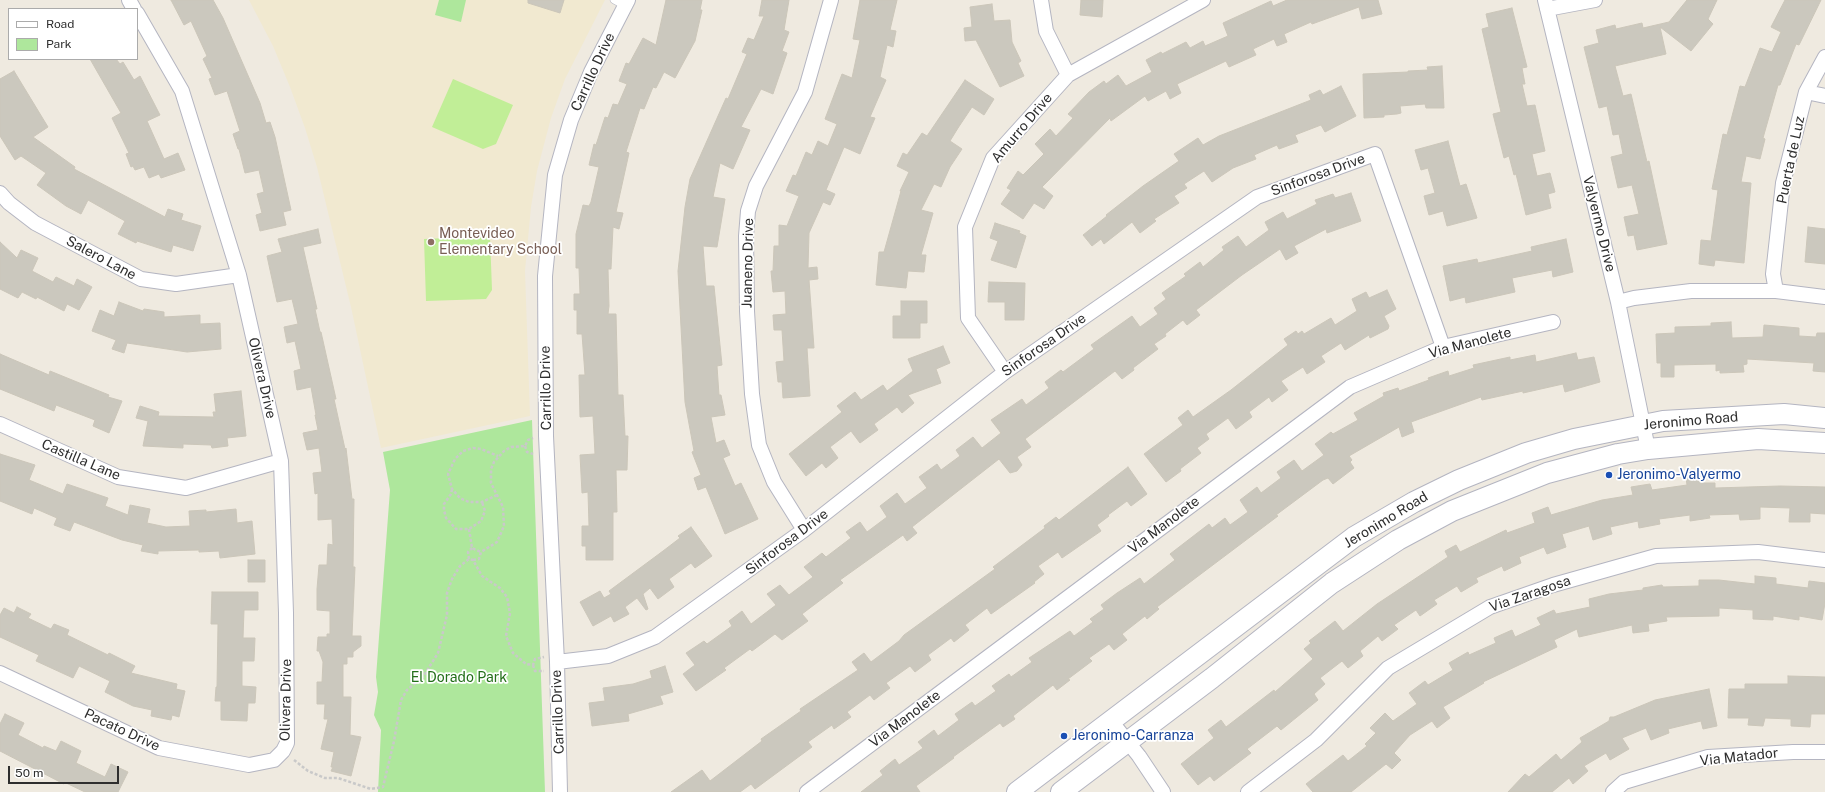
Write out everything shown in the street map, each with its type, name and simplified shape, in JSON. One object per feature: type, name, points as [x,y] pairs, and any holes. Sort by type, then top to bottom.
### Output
[{"type":"main road","name":"Jeronimo Road","points":[[1016,792],[1354,537],[1414,502],[1459,480],[1526,453],[1574,439],[1643,425],[1663,422],[1784,414],[1825,418]]},
{"type":"main road","name":"Jeronimo Road","points":[[1061,792],[1212,678],[1332,583],[1398,540],[1452,512],[1547,473],[1586,461],[1648,449],[1758,439],[1825,442]]},
{"type":"street","name":"Juaneno Drive","points":[[804,530],[774,482],[759,445],[752,394],[746,236],[748,211],[756,186],[805,92],[831,0]]},
{"type":"street","points":[[1041,0],[1046,31],[1068,75]]},
{"type":"street","name":"Amurro Drive","points":[[1004,372],[968,318],[965,227],[994,158],[1068,75],[1203,0]]},
{"type":"street","points":[[1546,5],[1595,0]]},
{"type":"street","name":"Carrillo Drive","points":[[560,792],[556,658],[546,436],[544,276],[555,175],[571,120],[623,2]]},
{"type":"street","name":"Valyermo Drive","points":[[1546,5],[1618,302],[1648,449]]},
{"type":"street","name":"Olivera Drive","points":[[138,16],[182,91],[239,275],[281,460],[288,720],[286,743],[283,751],[274,760]]},
{"type":"street","name":"Puerta de Luz","points":[[1776,291],[1773,274],[1783,182],[1806,92],[1825,57]]},
{"type":"street","points":[[1806,92],[1825,96]]},
{"type":"street","name":"Sinforosa Drive","points":[[556,658],[608,656],[655,637],[804,530],[1004,372],[1257,197],[1375,154],[1443,347]]},
{"type":"street","name":"Salero Lane","points":[[0,193],[9,203],[35,223],[141,279],[176,284],[239,275]]},
{"type":"street","points":[[1618,302],[1634,298],[1691,291],[1776,291],[1825,297]]},
{"type":"street","name":"Via Manolete","points":[[807,792],[1350,387],[1443,347],[1553,322]]},
{"type":"street","name":"Castilla Lane","points":[[0,424],[118,477],[186,488],[281,460]]},
{"type":"street","name":"Via Zaragosa","points":[[1248,792],[1316,740],[1388,668],[1490,607],[1553,584],[1656,556],[1758,552],[1825,560]]},
{"type":"street","name":"Pacato Drive","points":[[0,673],[159,748],[249,765],[274,760]]},
{"type":"street","points":[[1111,721],[1163,792]]},
{"type":"street","name":"Via Matador","points":[[1612,792],[1624,782],[1708,757],[1794,752],[1825,752]]},
{"type":"path","points":[[469,559],[479,559],[481,552],[497,542],[504,526],[503,507],[491,483],[494,462],[498,456],[511,447],[525,446],[530,439],[546,436]]},
{"type":"path","points":[[497,495],[482,502],[469,502],[460,498],[452,489],[448,474],[450,468],[463,451],[477,449],[490,452],[498,456]]},
{"type":"path","points":[[452,489],[451,494],[444,504],[446,518],[456,529],[469,530],[481,521],[485,511],[482,502]]},
{"type":"path","points":[[469,530],[472,548]]},
{"type":"path","points":[[472,548],[481,552]]},
{"type":"path","points":[[469,559],[468,552],[472,548]]},
{"type":"path","points":[[300,765],[308,771],[325,778],[338,778],[371,789],[383,788],[394,741],[401,700],[408,690],[423,677],[438,653],[446,615],[447,593],[452,579],[460,566],[469,559]]},
{"type":"path","points":[[473,560],[482,576],[500,588],[507,596],[510,613],[506,636],[513,653],[522,662],[533,665],[535,659],[538,658],[556,658]]},
{"type":"shaded area","name":"Montevideo Elementary School","points":[[249,0],[605,0],[565,79],[551,118],[537,171],[531,207],[525,271],[530,416],[381,448],[351,307],[317,167],[290,87],[273,46]]},
{"type":"green space","points":[[439,0],[466,0],[461,22],[435,15]]},
{"type":"green space","points":[[453,79],[513,105],[496,144],[483,149],[432,127]]},
{"type":"green space","points":[[490,236],[492,290],[486,299],[426,301],[424,239]]},
{"type":"green space","name":"El Dorado Park","points":[[532,420],[545,792],[378,792],[381,730],[374,715],[378,692],[376,677],[390,490],[383,452]]},
{"type":"building","points":[[171,0],[213,0],[223,18],[260,103],[266,123],[270,122],[275,137],[291,210],[283,212],[286,225],[260,231],[256,215],[262,213],[257,194],[264,192],[259,170],[245,173],[239,149],[233,134],[240,131],[227,91],[215,95],[209,79],[212,78],[203,59],[207,56],[191,21],[184,25]]},
{"type":"building","points":[[528,0],[564,0],[560,13],[528,3]]},
{"type":"building","points":[[666,0],[702,0],[700,10],[702,10],[695,41],[675,78],[664,72],[656,88],[653,87],[644,109],[640,108],[626,152],[629,153],[616,212],[623,213],[619,229],[613,227],[611,269],[608,269],[608,314],[616,314],[618,395],[623,395],[625,436],[628,436],[627,470],[616,470],[617,512],[613,512],[613,560],[586,560],[586,546],[582,546],[582,526],[589,526],[588,492],[582,493],[580,455],[595,454],[593,416],[580,417],[579,375],[585,375],[582,334],[577,334],[577,310],[574,310],[574,294],[580,294],[579,268],[576,268],[576,234],[583,205],[589,206],[591,202],[599,167],[589,165],[594,144],[596,145],[605,117],[608,118],[613,104],[618,105],[627,84],[619,81],[626,63],[629,64],[643,38],[656,45]]},
{"type":"building","points":[[762,0],[789,0],[784,30],[789,32],[782,51],[787,53],[773,94],[761,89],[741,127],[750,130],[733,169],[720,163],[713,197],[725,199],[717,247],[703,246],[706,286],[714,286],[722,365],[717,366],[719,395],[721,395],[725,415],[711,417],[716,443],[724,440],[730,455],[723,458],[735,486],[741,483],[758,519],[725,534],[706,487],[698,490],[694,478],[701,475],[692,452],[694,451],[685,402],[678,271],[685,207],[690,179],[726,98],[728,99],[747,54],[742,52],[748,38],[754,40],[764,16],[759,16]]},
{"type":"building","points":[[860,0],[897,0],[890,30],[896,31],[893,47],[887,45],[880,77],[886,80],[870,117],[875,118],[860,154],[844,147],[826,190],[835,194],[830,205],[823,202],[809,233],[808,268],[817,267],[818,279],[809,280],[814,348],[807,348],[810,396],[783,398],[782,382],[778,382],[776,362],[784,361],[782,330],[774,330],[773,315],[786,314],[785,291],[773,292],[771,271],[773,271],[774,246],[779,246],[779,225],[787,226],[799,196],[786,191],[793,175],[796,176],[806,152],[812,155],[818,141],[828,146],[837,124],[825,119],[842,74],[852,78],[860,40],[853,39]]},
{"type":"building","points":[[1081,0],[1103,0],[1102,17],[1080,15]]},
{"type":"building","points":[[1287,0],[1378,0],[1382,14],[1362,19],[1359,7],[1312,24],[1311,22],[1284,34],[1287,42],[1277,46],[1274,39],[1253,49],[1256,55],[1229,67],[1226,61],[1177,84],[1181,93],[1170,99],[1166,91],[1148,101],[1145,96],[1111,121],[1110,118],[1042,187],[1053,196],[1044,209],[1034,203],[1023,219],[1001,204],[1011,190],[1007,188],[1018,171],[1023,175],[1044,154],[1035,144],[1050,129],[1056,136],[1073,118],[1068,114],[1089,92],[1104,81],[1106,84],[1118,75],[1126,86],[1152,72],[1146,60],[1186,42],[1190,48],[1203,41],[1205,46],[1228,36],[1223,23],[1271,1],[1273,6]]},
{"type":"building","points":[[1687,0],[1717,0],[1708,19],[1713,24],[1691,51],[1660,27],[1666,54],[1615,66],[1623,96],[1631,94],[1647,162],[1649,161],[1667,244],[1637,250],[1634,235],[1628,236],[1624,217],[1639,214],[1632,185],[1618,188],[1611,157],[1623,154],[1619,134],[1613,135],[1607,106],[1599,108],[1584,47],[1599,43],[1596,30],[1615,25],[1616,29],[1642,23],[1643,28],[1669,22]]},
{"type":"building","points":[[1785,0],[1821,0],[1799,45],[1796,44],[1780,85],[1778,85],[1763,138],[1765,139],[1760,159],[1746,156],[1741,182],[1751,183],[1744,263],[1715,260],[1714,266],[1699,264],[1701,240],[1711,241],[1718,190],[1712,189],[1723,134],[1727,135],[1740,86],[1745,87],[1760,48],[1772,52],[1781,32],[1771,27]]},
{"type":"building","points":[[992,4],[994,21],[1010,20],[1012,42],[1021,61],[1018,63],[1024,76],[1000,87],[976,40],[965,41],[964,28],[972,27],[970,7]]},
{"type":"building","points":[[1512,8],[1527,67],[1522,68],[1525,84],[1522,84],[1527,106],[1535,105],[1545,151],[1532,154],[1537,176],[1550,173],[1555,192],[1548,194],[1551,208],[1526,215],[1516,174],[1514,175],[1509,156],[1504,158],[1493,114],[1501,112],[1482,29],[1489,27],[1486,14]]},
{"type":"building","points":[[91,60],[117,60],[120,64],[123,62],[134,80],[140,76],[160,115],[147,121],[164,159],[178,153],[185,170],[161,178],[159,174],[149,178],[144,167],[135,170],[133,166],[131,167],[126,154],[129,153],[112,118],[121,113]]},
{"type":"building","points":[[1442,66],[1444,108],[1426,108],[1425,104],[1400,106],[1401,113],[1384,115],[1384,117],[1364,118],[1363,74],[1428,70],[1427,67]]},
{"type":"building","points":[[14,71],[48,127],[33,137],[75,167],[74,169],[165,217],[168,209],[183,214],[181,220],[201,226],[193,251],[173,245],[171,252],[137,241],[136,243],[118,234],[125,221],[88,200],[81,214],[66,206],[37,185],[46,173],[21,156],[15,160],[0,136],[0,79]]},
{"type":"building","points":[[965,80],[994,99],[984,115],[972,107],[958,128],[950,141],[962,149],[950,167],[941,187],[934,184],[921,210],[933,213],[921,255],[926,255],[924,272],[908,271],[906,288],[876,285],[879,252],[884,252],[900,191],[909,172],[897,166],[903,153],[907,155],[922,133],[927,136]]},
{"type":"building","points":[[1341,86],[1356,116],[1325,132],[1321,125],[1295,135],[1298,142],[1279,149],[1277,145],[1254,155],[1256,159],[1233,168],[1212,182],[1204,171],[1184,184],[1187,188],[1174,196],[1179,203],[1154,219],[1156,221],[1140,233],[1132,222],[1104,244],[1101,239],[1092,246],[1083,235],[1143,186],[1179,161],[1174,154],[1198,138],[1203,145],[1219,136],[1311,100],[1309,95],[1320,90],[1323,95]]},
{"type":"building","points":[[1448,141],[1460,186],[1466,184],[1477,218],[1447,226],[1443,211],[1429,215],[1424,196],[1435,193],[1428,168],[1421,170],[1415,150]]},
{"type":"building","points":[[1351,193],[1361,221],[1327,233],[1326,229],[1294,246],[1298,253],[1286,260],[1280,249],[1242,275],[1196,310],[1200,315],[1187,325],[1183,320],[1165,334],[1166,336],[1154,344],[1158,349],[1133,368],[1134,370],[1122,379],[1115,371],[1025,439],[1031,447],[1017,457],[1022,465],[1017,471],[1010,473],[999,459],[912,527],[917,533],[907,541],[903,535],[840,580],[843,583],[802,614],[808,621],[782,640],[775,634],[752,651],[750,649],[724,668],[726,670],[696,691],[683,674],[695,665],[686,653],[704,641],[707,644],[732,626],[729,621],[742,611],[751,624],[776,605],[767,594],[780,585],[789,595],[813,577],[804,567],[822,553],[826,557],[851,538],[846,532],[860,522],[867,532],[887,517],[880,506],[897,493],[905,504],[927,488],[919,477],[937,464],[941,470],[960,456],[956,450],[973,437],[982,448],[1001,433],[991,420],[1022,399],[1026,405],[1049,388],[1045,382],[1061,370],[1063,372],[1094,349],[1091,345],[1132,316],[1140,327],[1158,314],[1154,308],[1166,299],[1162,293],[1186,276],[1184,274],[1200,262],[1203,267],[1224,250],[1222,247],[1238,236],[1246,247],[1269,230],[1265,222],[1283,212],[1287,219],[1317,204],[1315,200],[1333,194],[1335,198]]},
{"type":"building","points":[[995,223],[1020,231],[1019,233],[1026,236],[1016,268],[991,260],[998,241],[990,238]]},
{"type":"building","points":[[1808,227],[1825,229],[1825,264],[1805,262]]},
{"type":"building","points":[[318,229],[321,243],[303,247],[317,309],[315,309],[336,399],[334,399],[345,449],[346,448],[352,499],[354,499],[353,567],[355,567],[352,636],[361,636],[361,646],[353,652],[353,657],[347,657],[347,664],[343,664],[343,697],[351,697],[350,735],[361,737],[351,776],[331,771],[333,767],[331,767],[334,752],[321,749],[328,719],[324,719],[325,704],[317,704],[317,682],[322,682],[323,662],[319,651],[317,651],[318,637],[327,637],[327,634],[330,634],[330,611],[317,610],[317,589],[319,565],[327,565],[328,544],[333,545],[332,519],[318,520],[318,493],[315,494],[313,473],[322,472],[319,448],[307,450],[303,433],[318,430],[316,415],[311,387],[297,390],[294,371],[301,369],[295,341],[287,343],[284,327],[298,324],[292,299],[277,302],[267,256],[282,252],[278,239]]},
{"type":"building","points":[[1566,239],[1573,272],[1553,277],[1552,270],[1512,278],[1515,292],[1466,303],[1465,297],[1450,301],[1443,266],[1477,259],[1478,263],[1532,251],[1531,247]]},
{"type":"building","points":[[0,242],[17,258],[21,250],[38,258],[32,271],[53,282],[56,277],[74,286],[77,279],[92,287],[79,310],[67,304],[64,311],[37,297],[36,299],[22,292],[18,298],[0,289]]},
{"type":"building","points":[[989,282],[1025,283],[1024,320],[1005,320],[1005,302],[988,302]]},
{"type":"building","points":[[1387,290],[1396,309],[1384,316],[1389,326],[1388,329],[1370,338],[1369,335],[1345,350],[1341,343],[1321,356],[1325,362],[1307,374],[1303,367],[1281,381],[1288,390],[1272,402],[1269,397],[1249,412],[1252,417],[1236,429],[1228,418],[1206,434],[1209,439],[1197,448],[1201,453],[1166,482],[1144,454],[1183,425],[1178,418],[1188,410],[1193,417],[1231,390],[1288,345],[1284,339],[1296,331],[1298,334],[1302,331],[1304,334],[1331,318],[1335,325],[1357,311],[1352,299],[1366,292],[1369,298]]},
{"type":"building","points":[[901,301],[927,301],[927,323],[920,323],[920,338],[893,338],[893,316],[901,316]]},
{"type":"building","points":[[119,302],[143,311],[144,309],[164,312],[164,317],[200,315],[200,324],[220,323],[221,349],[187,352],[127,343],[124,353],[112,349],[116,340],[92,331],[100,310],[114,316]]},
{"type":"building","points":[[1731,322],[1732,338],[1763,337],[1764,325],[1799,328],[1799,336],[1816,337],[1817,333],[1825,333],[1825,372],[1813,371],[1814,363],[1747,359],[1747,364],[1743,365],[1744,372],[1720,373],[1720,370],[1716,371],[1716,364],[1674,365],[1674,377],[1661,377],[1661,363],[1657,363],[1656,334],[1675,333],[1675,327],[1711,326],[1711,323]]},
{"type":"building","points":[[943,346],[950,363],[936,369],[941,383],[908,395],[914,403],[902,413],[897,407],[874,424],[878,430],[860,443],[851,431],[830,447],[838,458],[826,468],[822,463],[806,476],[789,454],[842,412],[837,406],[855,392],[861,400],[883,385],[887,391],[913,371],[908,359]]},
{"type":"building","points":[[1576,353],[1578,360],[1594,357],[1600,382],[1565,392],[1563,384],[1482,400],[1481,397],[1411,422],[1414,432],[1402,437],[1399,427],[1349,456],[1352,460],[1350,462],[1354,468],[1333,484],[1328,478],[1323,480],[1276,515],[1278,516],[1157,607],[1159,609],[1147,619],[1145,616],[1122,634],[1127,640],[1114,650],[1109,644],[1089,658],[1092,661],[1068,679],[1070,680],[1057,690],[1053,685],[1013,716],[1015,719],[1003,727],[1000,723],[953,757],[954,758],[916,786],[920,792],[861,792],[883,775],[880,771],[895,759],[899,765],[923,748],[918,742],[934,730],[938,736],[959,720],[955,714],[972,702],[975,706],[996,691],[992,686],[1009,674],[1011,677],[1032,662],[1029,658],[1070,631],[1074,636],[1093,622],[1090,619],[1104,609],[1101,605],[1117,593],[1140,578],[1144,584],[1175,560],[1170,554],[1209,524],[1212,528],[1225,518],[1230,525],[1248,512],[1240,500],[1257,487],[1261,493],[1281,478],[1277,472],[1294,460],[1302,471],[1324,455],[1315,444],[1331,432],[1333,434],[1358,420],[1354,413],[1384,396],[1383,393],[1398,388],[1399,391],[1448,371],[1449,376],[1474,368],[1473,365],[1510,357],[1510,360],[1535,355],[1536,362]]},
{"type":"building","points":[[0,354],[49,375],[50,371],[109,395],[108,397],[122,401],[109,433],[93,426],[95,420],[56,405],[54,411],[0,389]]},
{"type":"building","points":[[241,391],[246,436],[227,438],[228,446],[212,448],[211,445],[183,444],[183,448],[143,446],[148,421],[136,418],[140,406],[159,412],[158,416],[214,417],[213,412],[216,412],[214,394]]},
{"type":"building","points":[[0,454],[35,465],[29,480],[63,494],[67,484],[108,498],[105,506],[128,515],[130,505],[150,509],[147,523],[166,527],[190,526],[189,511],[206,510],[206,512],[236,509],[237,523],[252,521],[255,554],[220,558],[219,551],[199,552],[199,550],[158,551],[158,554],[141,551],[143,545],[122,540],[74,522],[70,531],[54,525],[57,518],[34,508],[32,514],[0,501]]},
{"type":"building","points":[[1128,467],[1147,494],[1131,506],[1127,501],[1108,515],[1109,516],[1097,525],[1101,531],[1062,558],[1058,552],[1038,566],[1044,574],[1034,582],[1035,583],[991,614],[987,608],[965,625],[969,630],[954,642],[951,638],[928,655],[931,660],[915,672],[910,666],[886,683],[890,688],[874,700],[870,695],[847,712],[851,717],[834,729],[832,725],[808,742],[812,747],[755,789],[751,784],[740,792],[671,792],[702,770],[710,781],[762,741],[761,739],[801,711],[800,709],[858,670],[852,662],[864,653],[871,662],[899,641],[904,635],[995,569],[993,567],[1045,528],[1044,526],[1056,517],[1059,520]]},
{"type":"building","points":[[1702,476],[1704,483],[1715,483],[1715,488],[1780,486],[1825,487],[1825,514],[1810,513],[1810,522],[1789,522],[1790,508],[1760,507],[1760,519],[1740,520],[1739,514],[1709,515],[1710,518],[1690,521],[1690,515],[1659,519],[1660,524],[1639,528],[1638,521],[1610,527],[1612,534],[1593,540],[1589,526],[1562,534],[1566,547],[1547,554],[1544,547],[1519,557],[1521,563],[1504,571],[1502,566],[1476,578],[1478,582],[1461,592],[1457,586],[1434,600],[1437,604],[1420,616],[1416,610],[1394,625],[1398,629],[1382,641],[1378,636],[1360,651],[1363,656],[1348,668],[1342,661],[1320,678],[1325,684],[1314,694],[1318,700],[1281,730],[1277,726],[1247,749],[1251,753],[1214,781],[1210,776],[1198,785],[1181,764],[1214,738],[1208,730],[1221,720],[1226,727],[1274,690],[1275,692],[1313,659],[1304,649],[1311,643],[1309,641],[1335,621],[1343,631],[1377,604],[1448,557],[1445,551],[1456,545],[1460,552],[1506,530],[1507,533],[1535,523],[1532,513],[1548,507],[1551,515],[1602,500],[1633,495],[1631,487],[1650,484],[1652,490],[1687,485],[1686,478]]},
{"type":"building","points":[[691,527],[712,556],[695,568],[691,563],[669,579],[674,587],[658,599],[650,588],[643,594],[648,609],[646,610],[637,598],[625,607],[629,614],[614,622],[611,616],[593,626],[580,602],[600,591],[604,598],[611,594],[609,591],[680,538],[678,536]]},
{"type":"building","points":[[248,560],[265,560],[265,582],[248,582]]},
{"type":"building","points":[[1755,576],[1776,578],[1776,584],[1808,588],[1809,581],[1825,583],[1825,603],[1822,620],[1799,616],[1799,620],[1773,616],[1773,620],[1753,619],[1753,610],[1719,608],[1719,616],[1666,617],[1667,621],[1648,624],[1649,631],[1633,633],[1632,625],[1579,637],[1577,629],[1554,640],[1557,647],[1483,682],[1484,683],[1443,707],[1450,718],[1437,728],[1432,721],[1410,735],[1394,753],[1401,760],[1392,769],[1386,764],[1351,792],[1313,792],[1306,784],[1343,755],[1348,761],[1367,746],[1365,744],[1376,733],[1370,728],[1385,713],[1393,721],[1417,704],[1409,693],[1425,681],[1428,685],[1453,670],[1449,663],[1468,652],[1469,655],[1496,643],[1494,638],[1512,630],[1515,637],[1541,625],[1537,618],[1554,610],[1556,614],[1590,607],[1589,599],[1609,594],[1643,590],[1643,588],[1662,585],[1663,587],[1699,586],[1699,580],[1719,580],[1755,584]]},
{"type":"building","points":[[212,592],[258,592],[258,610],[244,610],[243,638],[255,638],[254,661],[242,661],[242,686],[256,687],[255,703],[248,703],[247,721],[221,720],[221,701],[215,701],[217,687],[218,624],[211,624]]},
{"type":"building","points":[[17,607],[31,614],[28,618],[51,629],[54,624],[69,630],[67,635],[135,666],[131,673],[177,684],[176,689],[185,691],[179,717],[172,715],[171,720],[151,716],[152,710],[133,706],[105,692],[110,681],[79,666],[73,678],[36,661],[39,655],[0,637],[0,615],[4,608],[14,613]]},
{"type":"building","points":[[665,666],[673,692],[660,696],[663,704],[628,714],[629,721],[592,726],[589,703],[605,701],[603,688],[633,684],[652,678],[650,671]]},
{"type":"building","points":[[1788,676],[1825,677],[1825,714],[1811,714],[1810,727],[1791,726],[1791,719],[1765,718],[1763,726],[1748,725],[1749,718],[1728,718],[1729,689],[1745,689],[1745,684],[1788,684]]},
{"type":"building","points":[[1709,689],[1717,726],[1703,729],[1701,721],[1668,729],[1669,733],[1651,740],[1646,728],[1622,738],[1629,749],[1610,760],[1606,753],[1584,766],[1588,771],[1573,784],[1569,778],[1552,792],[1508,792],[1525,774],[1529,777],[1556,754],[1561,760],[1582,742],[1580,738],[1609,721],[1610,717],[1614,717],[1655,700]]},
{"type":"building","points":[[5,714],[24,723],[18,735],[43,748],[44,746],[56,751],[61,741],[81,751],[76,763],[105,777],[111,764],[128,772],[118,792],[85,792],[64,782],[64,784],[0,751],[0,724]]},
{"type":"place","name":"Montevideo Elementary School","points":[[431,242]]},
{"type":"place","name":"Jeronimo-Valyermo","points":[[1609,475]]},
{"type":"place","name":"Jeronimo-Carranza","points":[[1064,736]]}]
